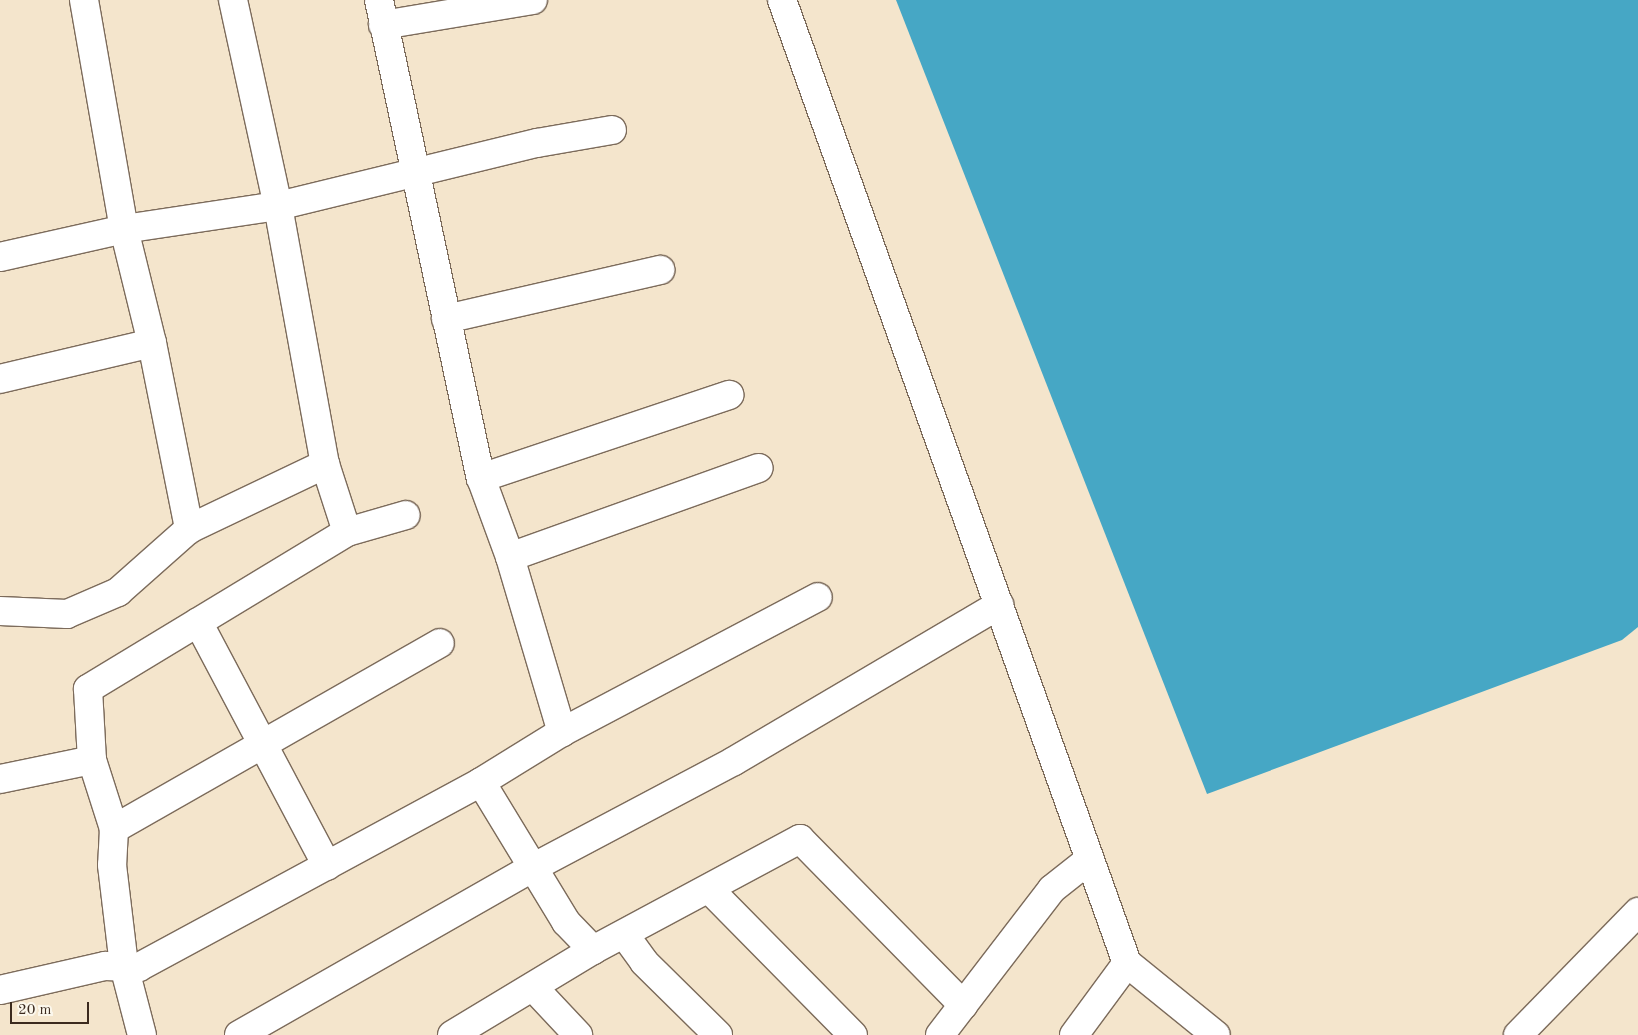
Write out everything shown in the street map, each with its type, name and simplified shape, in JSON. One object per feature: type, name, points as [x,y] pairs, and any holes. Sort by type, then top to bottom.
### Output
[{"type":"street","points":[[84,0],[124,228],[152,343],[189,529]]},
{"type":"street","points":[[233,0],[278,206],[325,464],[347,532]]},
{"type":"street","points":[[533,0],[381,12],[481,478],[510,557],[562,732]]},
{"type":"street","points":[[782,0],[1127,963],[1216,1035]]},
{"type":"street","points":[[0,257],[124,228],[278,206],[537,143],[612,130]]},
{"type":"street","points":[[446,319],[660,270]]},
{"type":"street","points":[[0,379],[152,343]]},
{"type":"street","points":[[481,478],[729,395]]},
{"type":"street","points":[[0,611],[67,614],[118,592],[189,529],[325,464]]},
{"type":"street","points":[[510,557],[759,468]]},
{"type":"street","points":[[142,1035],[124,966],[112,865],[114,829],[92,760],[88,689],[347,532],[406,515]]},
{"type":"street","points":[[0,990],[105,966],[139,967],[481,782],[562,732],[818,597]]},
{"type":"street","points":[[239,1035],[534,867],[734,761],[999,605]]},
{"type":"street","points":[[198,622],[327,866]]},
{"type":"street","points":[[114,829],[263,742],[440,644]]},
{"type":"street","points":[[0,779],[92,760]]},
{"type":"street","points":[[481,782],[566,922],[593,950]]},
{"type":"street","points":[[452,1035],[533,988],[593,950],[800,839],[963,1005]]},
{"type":"street","points":[[940,1035],[1052,889],[1090,859]]},
{"type":"street","points":[[709,889],[853,1035]]},
{"type":"street","points":[[1518,1035],[1638,912]]},
{"type":"street","points":[[624,934],[644,962],[718,1035]]},
{"type":"street","points":[[1074,1035],[1127,963]]},
{"type":"street","points":[[533,988],[578,1035]]},
{"type":"water","points":[[896,0],[1638,0],[1638,627],[1622,640],[1207,794]]}]
